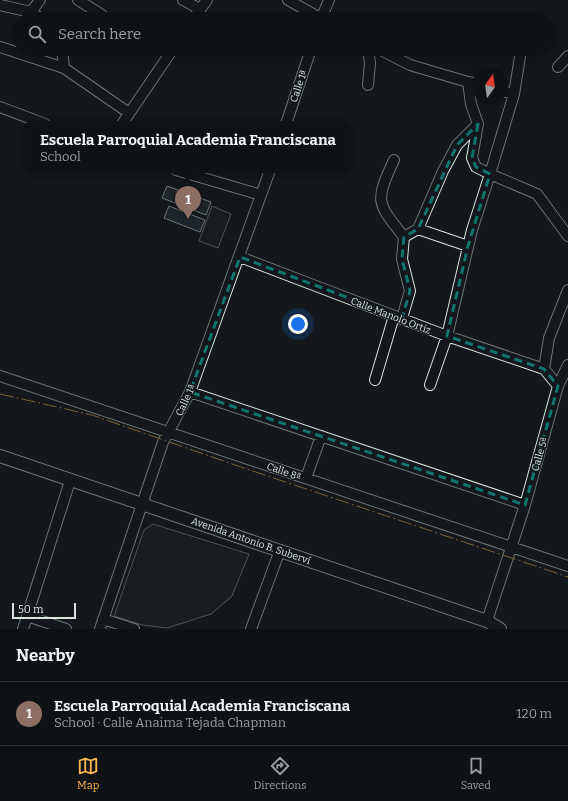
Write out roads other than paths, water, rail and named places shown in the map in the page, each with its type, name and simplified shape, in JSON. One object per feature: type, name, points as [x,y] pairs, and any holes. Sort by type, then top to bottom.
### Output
[{"type":"main road","name":"Avenida Antonio B. Suberví","points":[[0,456],[70,481],[142,503],[487,621],[500,629]]},
{"type":"street","points":[[0,5],[31,12],[40,0]]},
{"type":"street","points":[[78,0],[97,12]]},
{"type":"street","points":[[184,0],[200,9]]},
{"type":"street","points":[[198,12],[207,0]]},
{"type":"street","points":[[288,0],[309,12]]},
{"type":"street","points":[[324,12],[328,0]]},
{"type":"street","points":[[0,47],[12,51]]},
{"type":"street","points":[[27,56],[64,68],[129,113]]},
{"type":"street","points":[[63,56],[64,68]]},
{"type":"street","points":[[124,121],[168,56]]},
{"type":"street","name":"Calle 1ª","points":[[287,121],[309,56]]},
{"type":"street","points":[[368,86],[370,63],[369,56]]},
{"type":"street","points":[[393,56],[410,65],[472,83]]},
{"type":"street","points":[[558,67],[568,56]]},
{"type":"street","points":[[430,385],[447,336],[468,246],[514,94],[520,57]]},
{"type":"street","points":[[508,92],[514,94]]},
{"type":"street","points":[[472,94],[471,104],[478,124],[472,158],[476,167],[537,194],[568,236]]},
{"type":"street","points":[[0,107],[37,121]]},
{"type":"street","points":[[404,237],[418,229],[456,145],[478,124]]},
{"type":"street","points":[[375,380],[398,317],[410,291],[402,259],[404,237],[386,214],[380,199],[382,185],[394,160]]},
{"type":"street","points":[[186,173],[261,195]]},
{"type":"street","name":"Calle 1ª","points":[[100,629],[163,442],[190,392],[269,173]]},
{"type":"street","points":[[418,229],[468,246]]},
{"type":"street","name":"Calle Manolo Ortiz","points":[[240,256],[447,336],[544,369]]},
{"type":"street","points":[[558,386],[544,369],[549,338],[568,290]]},
{"type":"street","name":"Calle 5ª","points":[[487,621],[525,505],[558,386],[568,365]]},
{"type":"street","name":"Calle 8ª","points":[[0,376],[568,566]]},
{"type":"street","points":[[190,392],[525,505]]},
{"type":"street","points":[[306,478],[321,436]]},
{"type":"street","points":[[22,629],[70,481]]},
{"type":"street","points":[[251,629],[280,550]]},
{"type":"street","points":[[27,616],[66,629]]},
{"type":"street","points":[[103,619],[134,629]]},
{"type":"place","name":"Escuela Parroquial Academia Franciscana","points":[[188,219]]}]
